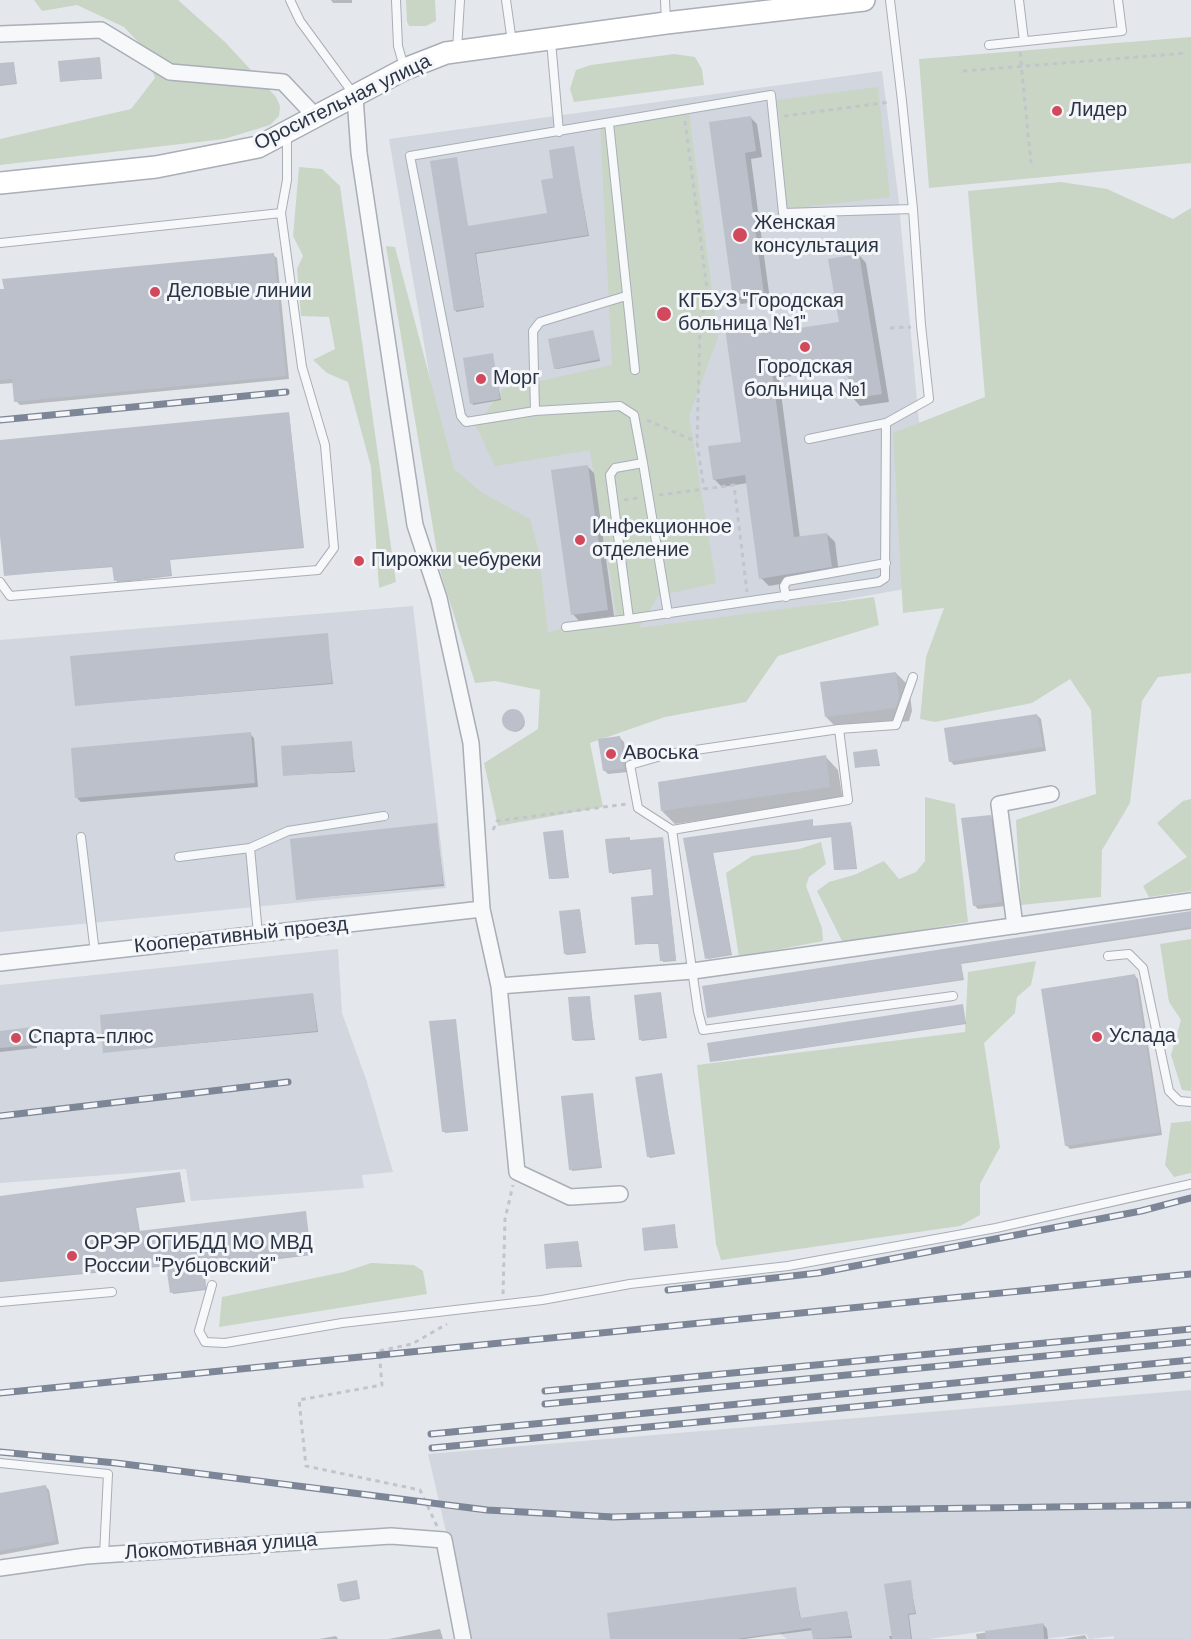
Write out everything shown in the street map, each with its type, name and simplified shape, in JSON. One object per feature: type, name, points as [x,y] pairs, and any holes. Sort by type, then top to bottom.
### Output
[{"type":"main road","name":"Оросительная улица","points":[[0,183],[156,167],[258,147],[405,69],[457,51],[864,0]]},
{"type":"street","points":[[0,34],[101,30],[170,72],[283,82],[316,117]]},
{"type":"street","points":[[355,97],[359,153],[415,525],[440,598],[471,743],[483,909],[498,986],[517,1172],[570,1197],[620,1194]]},
{"type":"street","points":[[1015,926],[999,804],[1051,794]]},
{"type":"street","points":[[498,986],[693,971],[1191,901]]},
{"type":"street","name":"Кооперативный проезд","points":[[0,963],[483,909]]},
{"type":"street","name":"Локомотивная улица","points":[[0,1568],[104,1555],[391,1536],[444,1540]]},
{"type":"street","points":[[444,1540],[464,1639]]},
{"type":"lane","points":[[290,0],[300,21],[355,97]]},
{"type":"lane","points":[[396,0],[398,46],[405,69]]},
{"type":"lane","points":[[457,51],[459,0]]},
{"type":"lane","points":[[506,0],[513,43]]},
{"type":"lane","points":[[665,0],[666,23]]},
{"type":"lane","points":[[809,440],[886,423],[929,399],[903,101],[890,0]]},
{"type":"lane","points":[[1019,0],[1021,41]]},
{"type":"lane","points":[[989,45],[1122,31],[1118,0]]},
{"type":"lane","points":[[550,38],[558,132]]},
{"type":"lane","points":[[668,614],[634,415],[620,406],[535,411],[466,422],[460,416],[410,156],[771,94],[783,213],[913,209]]},
{"type":"lane","points":[[609,123],[635,370]]},
{"type":"lane","points":[[0,582],[10,596],[318,570],[334,548],[325,445],[302,367],[281,213],[287,180],[287,132]]},
{"type":"lane","points":[[0,243],[281,213]]},
{"type":"lane","points":[[535,411],[533,331],[540,322],[626,296]]},
{"type":"lane","points":[[566,627],[748,603],[879,582],[885,578],[886,423]]},
{"type":"lane","points":[[629,619],[610,475],[615,468],[643,463]]},
{"type":"lane","points":[[786,597],[784,586],[787,581],[885,563]]},
{"type":"lane","points":[[839,729],[848,800],[672,830],[638,808],[630,765],[668,754],[839,729],[896,725],[913,677]]},
{"type":"lane","points":[[179,857],[250,848],[288,831],[384,816]]},
{"type":"lane","points":[[672,830],[703,1030],[952,996]]},
{"type":"lane","points":[[81,837],[95,952]]},
{"type":"lane","points":[[250,848],[258,934]]},
{"type":"lane","points":[[1108,957],[1129,954],[1143,968],[1169,1091],[1179,1101],[1191,1102]]},
{"type":"lane","points":[[212,1285],[199,1331],[205,1342],[225,1343],[342,1323],[542,1300],[630,1284],[788,1266],[996,1228],[1191,1184]]},
{"type":"lane","points":[[0,1302],[112,1292]]},
{"type":"lane","points":[[0,1463],[108,1474],[104,1555]]},
{"type":"path","points":[[1021,41],[1031,164]]},
{"type":"path","points":[[963,71],[1187,53]]},
{"type":"path","points":[[773,117],[903,101]]},
{"type":"path","points":[[683,110],[707,289],[700,329],[697,442],[704,489]]},
{"type":"path","points":[[891,328],[921,326]]},
{"type":"path","points":[[634,415],[697,442]]},
{"type":"path","points":[[613,501],[734,485],[748,603]]},
{"type":"path","points":[[491,834],[497,821],[637,802]]},
{"type":"path","points":[[500,1304],[504,1290],[505,1219],[517,1172]]},
{"type":"path","points":[[444,1540],[420,1490],[306,1466],[298,1400],[382,1385],[379,1351],[412,1344],[456,1319]]},
{"type":"shaded area","name":"КГБУЗ \"Городская больница №1\"","points":[[882,71],[898,194],[920,433],[927,585],[479,665],[389,139]]},
{"type":"shaded area","points":[[413,606],[446,888],[0,932],[0,640]]},
{"type":"shaded area","name":"Спарта-плюс","points":[[338,949],[342,1013],[366,1079],[393,1172],[362,1175],[364,1188],[191,1201],[186,1169],[0,1183],[0,985]]},
{"type":"shaded area","points":[[1191,1390],[1191,1639],[1114,1639],[1114,1636],[1089,1639],[1086,1634],[1044,1639],[1043,1623],[929,1639],[787,1639],[779,1633],[744,1639],[471,1639],[428,1454]]},
{"type":"green space","points":[[34,0],[178,0],[225,42],[276,97],[280,106],[279,116],[270,125],[224,139],[0,165],[0,139],[131,109],[155,78],[143,47],[124,27],[77,5],[42,11]]},
{"type":"green space","points":[[406,0],[435,0],[436,21],[426,26],[409,26]]},
{"type":"green space","name":"Лидер","points":[[1191,37],[1191,163],[929,188],[919,59]]},
{"type":"green space","points":[[674,54],[695,57],[702,69],[704,85],[574,102],[570,89],[576,70],[591,65]]},
{"type":"green space","points":[[878,87],[890,197],[787,209],[777,100]]},
{"type":"green space","points":[[689,112],[718,337],[689,416],[716,583],[658,596],[639,628],[874,597],[879,625],[778,656],[746,702],[665,717],[590,743],[603,807],[498,826],[484,763],[538,729],[540,690],[495,681],[475,683],[440,570],[386,246],[395,247],[454,469],[481,492],[530,519],[538,548],[548,633],[566,627],[617,618],[590,450],[495,466],[476,426],[503,389],[612,365],[600,122]]},
{"type":"green space","points":[[299,167],[322,169],[340,186],[396,582],[379,588],[371,467],[348,382],[327,373],[313,360],[335,349],[329,317],[301,316],[297,269],[303,256],[293,236]]},
{"type":"green space","points":[[1061,182],[1107,189],[1173,219],[1191,208],[1191,673],[1158,677],[1142,701],[1130,803],[1102,850],[1101,897],[1021,905],[1016,820],[1096,794],[1091,710],[1070,679],[1032,703],[935,722],[920,719],[926,657],[944,608],[903,613],[893,433],[985,397],[968,191]]},
{"type":"green space","points":[[925,797],[955,804],[968,922],[843,943],[817,891],[829,882],[854,875],[884,861],[899,879],[916,872],[925,861]]},
{"type":"green space","points":[[1191,799],[1191,891],[1149,897],[1143,886],[1187,857],[1157,823],[1183,801]]},
{"type":"green space","points":[[821,842],[826,864],[809,877],[806,886],[822,928],[823,941],[739,957],[726,873],[752,856],[799,849]]},
{"type":"green space","points":[[1191,939],[1191,1091],[1182,1090],[1171,1055],[1181,1020],[1169,1002],[1160,944]]},
{"type":"green space","points":[[1036,961],[1031,985],[1017,997],[1015,1013],[984,1043],[1000,1147],[980,1184],[980,1215],[960,1226],[721,1260],[716,1244],[697,1065],[965,1032],[968,972]]},
{"type":"green space","points":[[1191,1121],[1191,1173],[1174,1177],[1165,1165],[1171,1123]]},
{"type":"green space","points":[[371,1263],[414,1265],[423,1271],[427,1294],[219,1327],[222,1297],[344,1272]]},
{"type":"building","points":[[100,57],[102,78],[60,82],[58,61]]},
{"type":"building","points":[[14,62],[16,83],[0,85],[0,63]]},
{"type":"building","points":[[751,116],[756,151],[745,153],[764,294],[733,298],[709,122]]},
{"type":"building","points":[[574,146],[588,235],[475,253],[484,306],[454,311],[430,161],[457,157],[468,226],[547,213],[541,180],[553,178],[549,150]]},
{"type":"building","points":[[274,253],[286,376],[14,402],[12,379],[0,380],[0,289],[4,289],[2,279]]},
{"type":"building","points":[[859,254],[882,394],[851,399],[845,360],[772,371],[794,537],[827,533],[832,567],[759,579],[745,475],[713,480],[708,446],[741,442],[725,328],[765,322],[766,333],[839,322],[828,259]]},
{"type":"building","points":[[593,330],[600,359],[554,369],[548,339]]},
{"type":"building","name":"Морг","points":[[493,353],[500,399],[470,404],[463,358]]},
{"type":"building","points":[[289,412],[303,547],[170,559],[171,575],[128,580],[114,581],[112,566],[4,576],[0,536],[0,440]]},
{"type":"building","name":"Инфекционное отделение","points":[[588,465],[608,610],[571,615],[551,470]]},
{"type":"building","points":[[328,633],[332,683],[75,706],[70,656]]},
{"type":"building","points":[[896,672],[899,697],[896,708],[825,717],[820,682]]},
{"type":"building","points":[[513,709],[521,712],[524,720],[521,728],[513,731],[505,728],[502,720],[505,712]]},
{"type":"building","points":[[1037,714],[1043,747],[949,762],[944,728]]},
{"type":"building","points":[[251,732],[255,783],[75,798],[71,748]]},
{"type":"building","name":"Авоська","points":[[620,736],[624,769],[603,771],[598,739]]},
{"type":"building","points":[[352,741],[354,771],[283,776],[281,746]]},
{"type":"building","points":[[877,749],[879,765],[855,768],[853,752]]},
{"type":"building","points":[[826,755],[830,787],[661,811],[658,782]]},
{"type":"building","points":[[991,815],[1002,902],[973,906],[961,818]]},
{"type":"building","points":[[813,819],[813,826],[851,822],[856,868],[834,870],[831,836],[713,852],[731,954],[705,959],[683,838]]},
{"type":"building","points":[[437,823],[443,884],[296,900],[290,839]]},
{"type":"building","points":[[563,830],[568,877],[549,879],[543,832]]},
{"type":"building","points":[[630,837],[630,840],[663,837],[676,960],[660,961],[658,943],[635,945],[631,897],[653,895],[651,868],[609,873],[605,839]]},
{"type":"building","points":[[580,909],[585,952],[564,954],[559,911]]},
{"type":"building","points":[[1191,911],[1191,927],[961,963],[963,979],[707,1018],[702,986]]},
{"type":"building","name":"Услада","points":[[1135,974],[1160,1132],[1065,1146],[1041,989]]},
{"type":"building","points":[[661,992],[666,1037],[639,1040],[634,995]]},
{"type":"building","points":[[313,993],[317,1031],[103,1053],[100,1015]]},
{"type":"building","points":[[590,996],[594,1038],[572,1040],[568,997]]},
{"type":"building","points":[[963,1004],[966,1023],[710,1062],[707,1043]]},
{"type":"building","points":[[456,1019],[468,1130],[442,1132],[429,1021]]},
{"type":"building","name":"Спарта-плюс","points":[[32,1027],[33,1045],[0,1048],[0,1031]]},
{"type":"building","points":[[662,1073],[674,1153],[647,1157],[635,1077]]},
{"type":"building","points":[[593,1093],[601,1166],[569,1170],[561,1096]]},
{"type":"building","points":[[180,1172],[184,1201],[135,1207],[139,1231],[306,1211],[311,1254],[204,1267],[205,1289],[170,1293],[166,1265],[0,1281],[0,1196]]},
{"type":"building","points":[[675,1224],[677,1247],[644,1251],[642,1228]]},
{"type":"building","points":[[578,1241],[581,1265],[546,1269],[544,1244]]},
{"type":"building","points":[[46,1485],[56,1541],[0,1551],[0,1493]]},
{"type":"building","points":[[357,1580],[360,1598],[340,1601],[337,1584]]},
{"type":"building","points":[[911,1580],[915,1613],[908,1614],[911,1639],[892,1639],[884,1584]]},
{"type":"building","points":[[796,1587],[800,1618],[847,1611],[851,1636],[813,1639],[811,1628],[737,1639],[610,1639],[607,1613]]},
{"type":"building","points":[[1043,1623],[1044,1639],[986,1639],[985,1631]]},
{"type":"railway","points":[[0,420],[286,392]]},
{"type":"railway","points":[[0,1116],[288,1082]]},
{"type":"railway","points":[[668,1290],[818,1273],[1141,1211],[1191,1198]]},
{"type":"railway","points":[[0,1393],[1191,1274]]},
{"type":"railway","points":[[545,1391],[1191,1329]]},
{"type":"railway","points":[[545,1404],[1191,1342]]},
{"type":"railway","points":[[431,1434],[1191,1360]]},
{"type":"railway","points":[[432,1448],[1191,1374]]},
{"type":"railway","points":[[0,1452],[116,1463],[487,1510],[613,1517],[842,1510],[1191,1505]]},
{"type":"place","name":"Лидер","points":[[1057,111]]},
{"type":"place","name":"Женская консультация","points":[[740,235]]},
{"type":"place","name":"Деловые линии","points":[[155,292]]},
{"type":"place","name":"КГБУЗ \"Городская больница №1\"","points":[[664,314]]},
{"type":"place","name":"Городская больница №1","points":[[805,347]]},
{"type":"place","name":"Морг","points":[[481,379]]},
{"type":"place","name":"Инфекционное отделение","points":[[580,540]]},
{"type":"place","name":"Пирожки чебуреки","points":[[359,561]]},
{"type":"place","name":"Авоська","points":[[611,754]]},
{"type":"place","name":"Услада","points":[[1097,1037]]},
{"type":"place","name":"Спарта-плюс","points":[[16,1038]]},
{"type":"place","name":"ОРЭР ОГИБДД МО МВД России \"Рубцовский\"","points":[[72,1256]]}]
